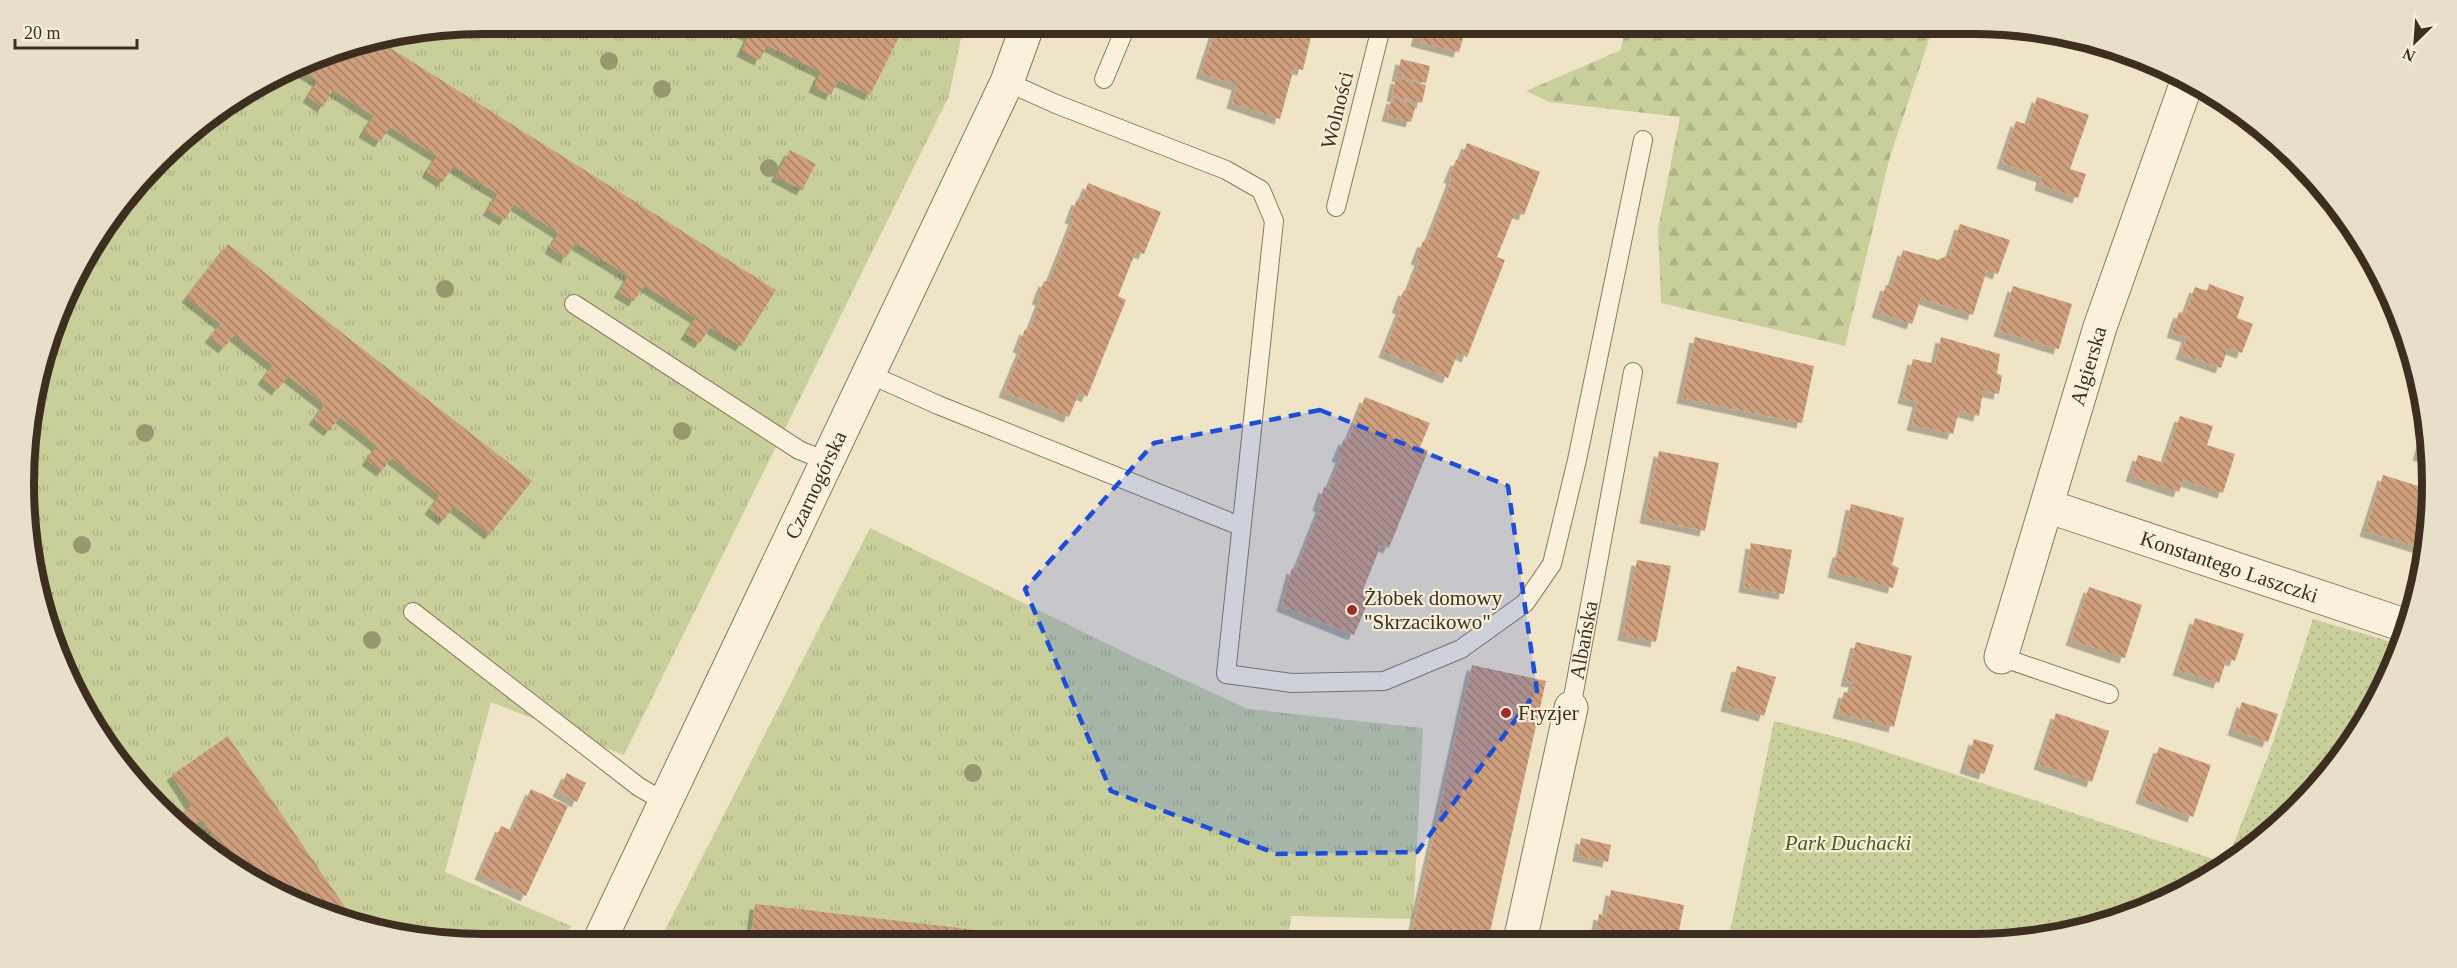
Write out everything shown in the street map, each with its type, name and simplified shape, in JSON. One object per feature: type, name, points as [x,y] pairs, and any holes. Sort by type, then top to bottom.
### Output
[{"type":"street","name":"Czarnogórska","points":[[603,934],[1007,82],[1024,34]]},
{"type":"street","name":"Algierska","points":[[2001,657],[2100,327],[2185,88]]},
{"type":"street","name":"Konstantego Laszczki","points":[[2048,506],[2400,624]]},
{"type":"street","name":"Albańska","points":[[1522,934],[1571,708]]},
{"type":"lane","points":[[1104,79],[1123,34]]},
{"type":"lane","name":"Wolności","points":[[1336,207],[1379,34]]},
{"type":"lane","points":[[1007,82],[1056,104],[1226,170],[1261,190],[1274,221],[1226,675],[1292,683],[1384,681],[1461,649],[1526,603],[1552,564],[1577,460],[1643,140]]},
{"type":"lane","points":[[573,304],[799,450],[826,461]]},
{"type":"lane","name":"Albańska","points":[[1571,708],[1633,372]]},
{"type":"lane","points":[[867,373],[955,412],[1240,526]]},
{"type":"lane","points":[[413,612],[639,787],[665,802]]},
{"type":"lane","points":[[2001,657],[2109,694]]},
{"type":"highlighted area","points":[[1320,410],[1508,486],[1537,691],[1417,852],[1277,854],[1111,791],[1025,589],[1154,443]]},
{"type":"green space","points":[[962,34],[949,96],[624,755],[491,702],[445,872],[571,926],[567,934],[455,933],[396,925],[340,910],[285,887],[234,858],[210,841],[166,802],[127,758],[95,709],[69,656],[50,600],[38,543],[34,484],[38,425],[50,368],[69,312],[81,285],[110,234],[127,210],[166,166],[210,127],[234,110],[285,81],[340,58],[396,43],[455,35]]},
{"type":"green space","points":[[1624,34],[1931,34],[1889,160],[1845,346],[1661,303],[1658,229],[1680,117],[1549,102],[1526,91],[1621,50]]},
{"type":"green space","points":[[870,528],[1132,656],[1248,709],[1423,728],[1413,919],[1291,916],[1289,934],[663,934]]},
{"type":"green space","name":"Park Duchacki","points":[[2313,619],[2393,642],[2362,709],[2330,758],[2291,802],[2230,853],[2271,748]]},
{"type":"green space","name":"Park Duchacki","points":[[1774,721],[1856,742],[2219,861],[2172,887],[2117,910],[2032,930],[1973,934],[1729,934]]},
{"type":"building","points":[[745,34],[900,35],[870,95],[838,80],[831,95],[814,87],[821,72],[767,45],[760,60],[742,51],[749,36]]},
{"type":"building","points":[[1214,34],[1312,34],[1303,70],[1294,68],[1280,119],[1232,103],[1237,85],[1201,73]]},
{"type":"building","points":[[1418,34],[1464,34],[1459,52],[1416,41]]},
{"type":"building","points":[[386,45],[776,290],[741,346],[710,327],[700,343],[686,334],[696,318],[644,285],[634,301],[619,292],[629,276],[575,243],[566,258],[550,248],[559,233],[514,204],[505,220],[488,210],[498,194],[453,166],[443,182],[427,172],[437,156],[390,127],[380,142],[364,132],[374,116],[333,90],[323,107],[308,97],[318,81],[304,73],[340,58]]},
{"type":"building","points":[[1401,59],[1430,66],[1426,83],[1397,76]]},
{"type":"building","points":[[1396,78],[1426,85],[1422,103],[1392,96]]},
{"type":"building","points":[[2037,97],[2089,115],[2070,169],[2086,174],[2078,198],[2040,185],[2042,177],[2002,163],[2016,121],[2028,125]]},
{"type":"building","points":[[1392,98],[1416,105],[1411,122],[1387,116]]},
{"type":"building","points":[[1467,143],[1540,172],[1524,215],[1515,212],[1497,257],[1505,260],[1467,357],[1458,353],[1448,378],[1384,352],[1401,309],[1397,307],[1404,290],[1408,291],[1420,260],[1416,259],[1423,241],[1427,243],[1452,179],[1449,177],[1456,160],[1460,161]]},
{"type":"building","points":[[790,150],[816,164],[802,190],[776,176]]},
{"type":"building","points":[[1088,183],[1161,212],[1144,254],[1136,251],[1118,296],[1126,300],[1087,397],[1079,393],[1069,417],[1004,392],[1022,348],[1018,347],[1025,329],[1029,331],[1041,300],[1037,299],[1044,281],[1049,282],[1074,219],[1070,218],[1077,199],[1081,201]]},
{"type":"building","points":[[1960,224],[2010,240],[1998,274],[1987,270],[1973,315],[1921,298],[1912,324],[1877,312],[1886,285],[1891,287],[1903,250],[1938,260],[1950,254]]},
{"type":"building","points":[[228,244],[532,481],[490,534],[454,506],[444,520],[430,509],[440,495],[392,458],[382,471],[367,460],[377,446],[340,417],[329,431],[314,419],[325,405],[288,376],[277,390],[263,379],[273,365],[234,335],[224,348],[210,337],[221,324],[187,297]]},
{"type":"building","points":[[2209,284],[2244,297],[2237,318],[2253,324],[2242,353],[2228,348],[2221,368],[2181,354],[2187,337],[2172,332],[2179,312],[2185,314],[2195,287],[2207,291]]},
{"type":"building","points":[[2013,286],[2072,304],[2059,349],[1999,331]]},
{"type":"building","points":[[1695,337],[1814,366],[1802,423],[1682,398]]},
{"type":"building","points":[[1941,337],[2000,354],[1997,373],[2002,376],[1999,394],[1983,391],[1979,416],[1959,411],[1953,434],[1912,425],[1918,402],[1903,398],[1913,359],[1935,364]]},
{"type":"building","points":[[1365,397],[1430,423],[1420,447],[1428,451],[1389,548],[1381,545],[1363,590],[1372,593],[1354,635],[1282,606],[1292,568],[1296,570],[1321,507],[1318,505],[1324,487],[1328,489],[1341,458],[1337,456],[1344,439],[1348,440]]},
{"type":"building","points":[[2180,416],[2213,426],[2207,445],[2235,454],[2223,493],[2183,480],[2179,492],[2131,476],[2138,455],[2164,463]]},
{"type":"building","points":[[1659,451],[1719,463],[1705,531],[1645,518]]},
{"type":"building","points":[[2383,475],[2422,487],[2418,547],[2365,531]]},
{"type":"building","points":[[1851,504],[1904,518],[1892,565],[1899,568],[1893,588],[1833,572],[1838,552],[1841,552]]},
{"type":"building","points":[[1751,543],[1792,550],[1784,594],[1744,587]]},
{"type":"building","points":[[1637,560],[1671,566],[1656,642],[1623,635]]},
{"type":"building","points":[[2089,587],[2142,605],[2125,658],[2071,640]]},
{"type":"building","points":[[48,590],[54,593],[50,601]]},
{"type":"building","points":[[2195,618],[2244,634],[2235,661],[2227,658],[2219,683],[2178,670]]},
{"type":"building","points":[[1856,642],[1912,656],[1894,727],[1838,713],[1844,692],[1851,694],[1854,682],[1846,681]]},
{"type":"building","points":[[1472,665],[1546,681],[1490,934],[1412,934]]},
{"type":"building","points":[[1737,666],[1776,677],[1764,716],[1726,706]]},
{"type":"building","points":[[2242,702],[2278,714],[2268,742],[2233,730]]},
{"type":"building","points":[[2056,713],[2109,731],[2092,782],[2039,764]]},
{"type":"building","points":[[228,736],[349,913],[285,887],[225,851],[202,819],[192,826],[179,814],[192,806],[172,775]]},
{"type":"building","points":[[1974,739],[1994,745],[1984,774],[1965,768]]},
{"type":"building","points":[[2159,747],[2211,765],[2193,817],[2141,798]]},
{"type":"building","points":[[567,773],[586,783],[577,802],[558,791]]},
{"type":"building","points":[[531,789],[568,806],[526,896],[480,874],[501,826],[512,831]]},
{"type":"building","points":[[1581,838],[1611,845],[1608,862],[1578,856]]},
{"type":"building","points":[[1611,890],[1684,905],[1678,934],[1595,934],[1599,914],[1606,916]]},
{"type":"building","points":[[755,904],[1010,934],[751,934]]},
{"type":"place","name":"Żłobek domowy \"Skrzacikowo\"","points":[[1352,610]]},
{"type":"place","name":"Fryzjer","points":[[1506,713]]}]
